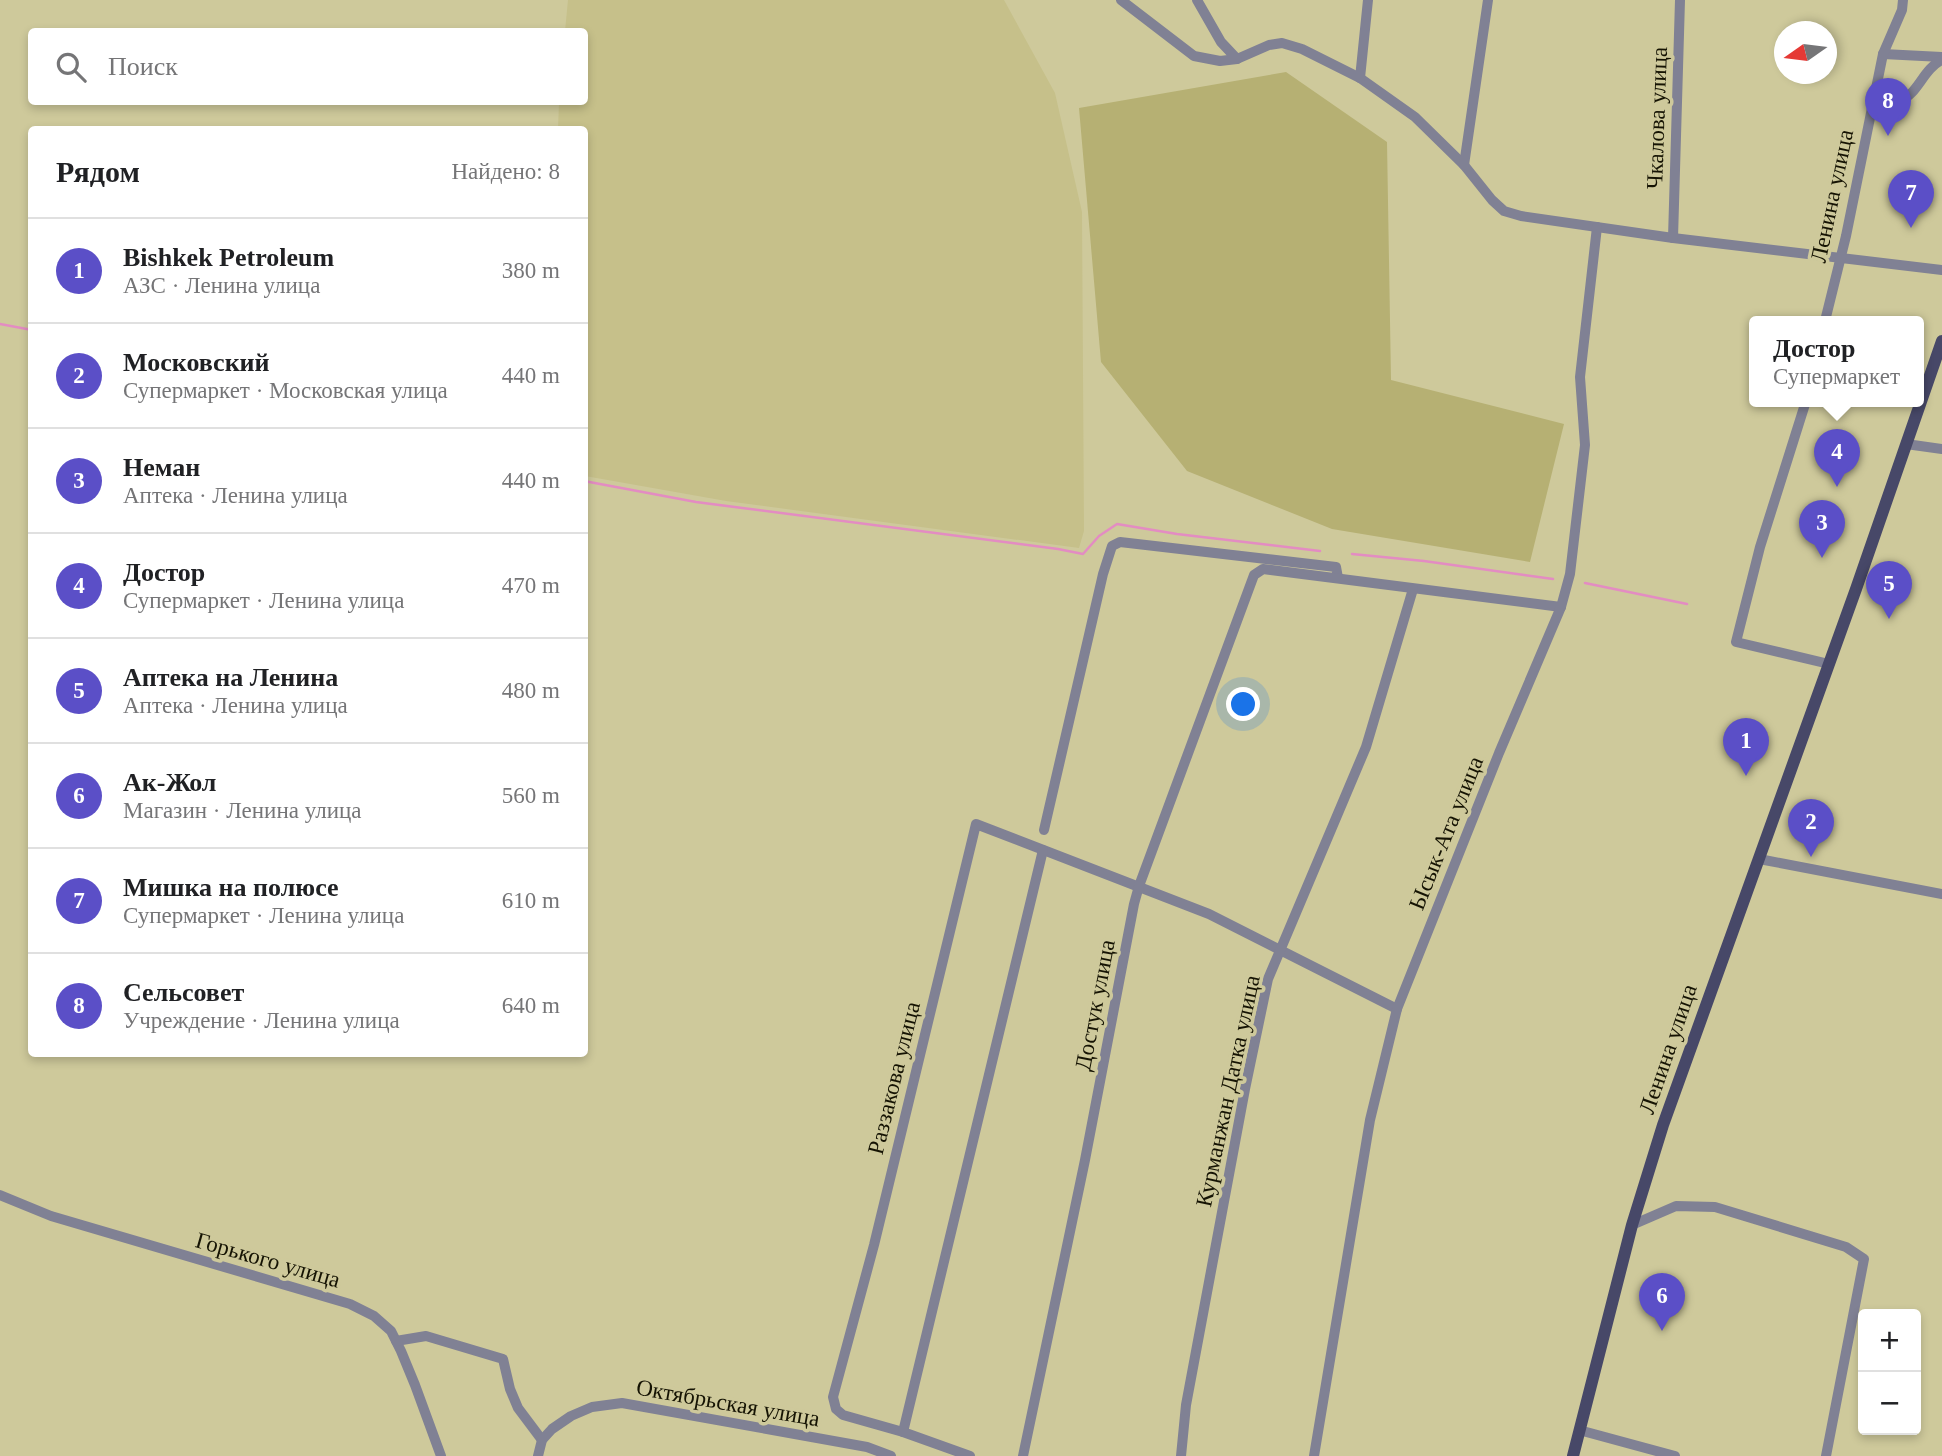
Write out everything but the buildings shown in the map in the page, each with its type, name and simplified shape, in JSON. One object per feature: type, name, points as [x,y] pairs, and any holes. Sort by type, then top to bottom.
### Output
[{"type":"main road","name":"Ленина улица","points":[[1924,392],[1942,341]]},
{"type":"main road","name":"Ленина улица","points":[[1573,1456],[1632,1225],[1663,1125],[1919,407]]},
{"type":"street","points":[[1121,0],[1195,57],[1220,61],[1237,59],[1269,45],[1282,43],[1302,49],[1360,78],[1415,117],[1464,165],[1504,211],[1597,227],[1942,270]]},
{"type":"street","points":[[1197,0],[1221,42],[1237,59]]},
{"type":"street","points":[[1360,78],[1368,0]]},
{"type":"street","points":[[1464,165],[1488,0]]},
{"type":"street","name":"Чкалова улица","points":[[1673,237],[1681,0]]},
{"type":"street","name":"Ленина улица","points":[[1826,316],[1883,54],[1902,10],[1903,0]]},
{"type":"street","points":[[1883,54],[1942,58]]},
{"type":"street","points":[[1874,99],[1906,98],[1912,94],[1933,64],[1942,58]]},
{"type":"street","name":"Ысык-Ата улица","points":[[1314,1456],[1370,1120],[1397,1009],[1499,753],[1561,607],[1570,574],[1585,445],[1580,377],[1597,227]]},
{"type":"street","points":[[1805,407],[1760,547],[1736,642],[1829,664]]},
{"type":"street","points":[[1906,444],[1942,449]]},
{"type":"street","points":[[1044,830],[1103,574],[1115,543],[1336,566],[1338,578],[1561,607]]},
{"type":"street","name":"Достук улица","points":[[1023,1456],[1083,1173],[1139,886],[1254,575],[1263,569],[1338,578]]},
{"type":"street","name":"Курманжан Датка улица","points":[[1181,1456],[1186,1405],[1268,979],[1366,747],[1413,589]]},
{"type":"street","name":"Раззакова улица","points":[[903,1432],[843,1415],[836,1409],[833,1397],[874,1245],[976,824],[1209,914],[1397,1009]]},
{"type":"street","points":[[970,1456],[903,1432],[1043,850]]},
{"type":"street","points":[[1759,859],[1942,894]]},
{"type":"street","name":"Горького улица","points":[[0,1195],[51,1216],[350,1304],[374,1316],[391,1331],[396,1341],[441,1456]]},
{"type":"street","points":[[1632,1225],[1676,1206],[1715,1207],[1846,1247],[1864,1259],[1826,1456]]},
{"type":"street","points":[[396,1341],[426,1336],[503,1359],[510,1390],[518,1408],[541,1440],[538,1456]]},
{"type":"street","name":"Октябрьская улица","points":[[541,1440],[571,1416],[592,1407],[622,1403],[867,1447],[891,1456]]},
{"type":"street","points":[[1579,1430],[1675,1456]]},
{"type":"shaded area","points":[[568,0],[1004,0],[1055,93],[1082,212],[1084,531],[1079,548],[726,501],[588,477],[588,126],[558,126],[559,105],[588,105],[588,28],[565,28]]},
{"type":"shaded area","points":[[1286,72],[1387,142],[1391,380],[1564,424],[1530,562],[1332,529],[1187,471],[1101,362],[1079,108]]},
{"type":"waterway","points":[[0,324],[28,329]]},
{"type":"waterway","points":[[588,482],[696,502],[1083,554],[1099,536],[1117,524],[1320,551]]},
{"type":"waterway","points":[[1352,554],[1553,579]]},
{"type":"waterway","points":[[1585,583],[1687,604]]},
{"type":"place","name":"Сельсовет","points":[[1888,136]]},
{"type":"place","name":"Мишка на полюсе","points":[[1911,228]]},
{"type":"place","name":"Достор","points":[[1837,487]]},
{"type":"place","name":"Неман","points":[[1822,558]]},
{"type":"place","name":"Аптека на Ленина","points":[[1889,619]]},
{"type":"place","name":"Bishkek Petroleum","points":[[1746,776]]},
{"type":"place","name":"Московский","points":[[1811,857]]},
{"type":"place","name":"Ак-Жол","points":[[1662,1331]]}]
